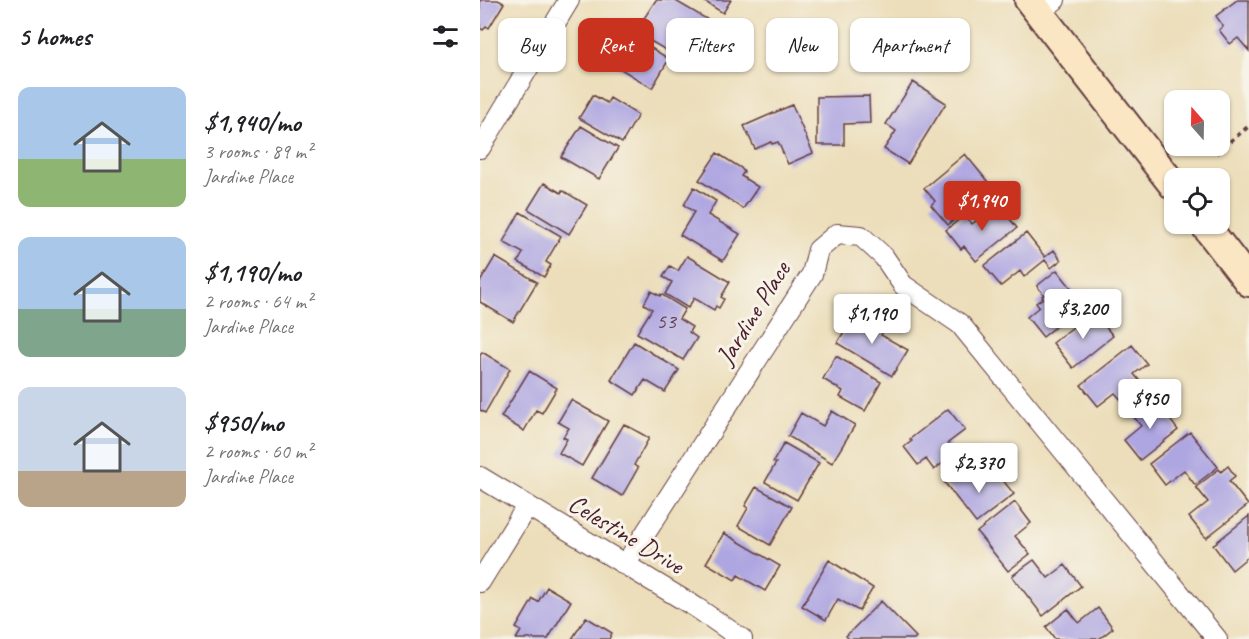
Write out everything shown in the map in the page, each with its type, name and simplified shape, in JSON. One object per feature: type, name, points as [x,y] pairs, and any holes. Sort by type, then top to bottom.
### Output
[{"type":"main road","points":[[1041,4],[1164,172]]},
{"type":"main road","points":[[1212,234],[1249,282]]},
{"type":"street","points":[[480,148],[569,0]]},
{"type":"street","name":"Jardine Place","points":[[625,565],[812,274],[818,250],[837,234],[861,236],[884,256],[903,285],[960,324],[1217,639]]},
{"type":"street","name":"Celestine Drive","points":[[480,477],[697,608],[742,639]]},
{"type":"street","points":[[480,582],[527,506]]},
{"type":"path","points":[[1230,142],[1249,126]]},
{"type":"building","points":[[480,0],[498,0],[504,3],[489,28],[486,26],[483,30],[480,28]]},
{"type":"building","points":[[656,0],[674,0],[705,18],[666,18],[666,50],[654,43],[654,18],[644,18]]},
{"type":"building","points":[[702,0],[731,0],[723,13]]},
{"type":"building","points":[[1237,0],[1249,0],[1249,51],[1238,38],[1230,44],[1219,30],[1223,26],[1216,16]]},
{"type":"building","points":[[654,50],[666,57],[666,64],[652,88],[626,72],[654,72]]},
{"type":"building","points":[[913,82],[946,103],[908,164],[884,149],[896,131],[886,124]]},
{"type":"building","points":[[593,95],[607,103],[610,98],[638,115],[622,143],[579,118]]},
{"type":"building","points":[[869,96],[870,123],[844,124],[844,145],[817,145],[817,97]]},
{"type":"building","points":[[792,105],[813,153],[788,164],[778,142],[772,144],[771,142],[755,149],[744,126]]},
{"type":"building","points":[[581,126],[618,148],[599,179],[561,157]]},
{"type":"building","points":[[717,153],[741,168],[744,172],[741,176],[758,187],[743,209],[699,180]]},
{"type":"building","points":[[965,154],[992,187],[948,225],[931,205],[935,201],[924,188]]},
{"type":"building","points":[[544,183],[561,193],[562,190],[587,205],[569,234],[528,209]]},
{"type":"building","points":[[694,187],[716,201],[708,215],[740,234],[723,261],[680,235],[694,212],[684,205]]},
{"type":"building","points":[[998,204],[1017,228],[976,261],[964,246],[961,249],[946,230],[965,215],[972,224]]},
{"type":"building","points":[[520,212],[561,236],[546,262],[551,265],[544,277],[518,262],[523,253],[503,242]]},
{"type":"building","points":[[1026,233],[1045,257],[1054,250],[1061,260],[1051,268],[1045,260],[1024,277],[1020,271],[1001,286],[984,266]]},
{"type":"building","points":[[687,256],[730,282],[721,297],[724,299],[719,308],[716,306],[714,310],[694,298],[688,308],[665,294],[672,282],[663,277],[670,266],[678,271]]},
{"type":"building","points":[[495,257],[537,282],[513,322],[480,302],[480,282]]},
{"type":"building","points":[[1057,270],[1084,304],[1043,337],[1027,317],[1039,307],[1036,303],[1044,295],[1037,286]]},
{"type":"building","points":[[651,291],[660,296],[661,294],[685,309],[679,319],[692,327],[689,332],[697,338],[683,360],[637,333],[652,309],[644,304]]},
{"type":"building","points":[[1093,311],[1113,336],[1073,368],[1053,343]]},
{"type":"building","points":[[855,314],[883,331],[881,335],[908,350],[892,376],[837,343]]},
{"type":"building","points":[[634,342],[679,370],[665,392],[645,380],[635,395],[611,380]]},
{"type":"building","points":[[1132,345],[1147,364],[1134,374],[1143,385],[1123,402],[1115,393],[1098,406],[1081,385]]},
{"type":"building","points":[[482,352],[510,369],[485,413],[480,410],[480,356]]},
{"type":"building","points":[[836,356],[881,382],[865,411],[840,397],[843,391],[823,379]]},
{"type":"building","points":[[529,371],[557,388],[542,413],[536,410],[524,431],[501,417]]},
{"type":"building","points":[[571,400],[608,421],[582,466],[559,453],[567,439],[563,437],[569,428],[558,422]]},
{"type":"building","points":[[1155,400],[1178,430],[1140,460],[1124,440],[1141,426],[1134,417]]},
{"type":"building","points":[[948,409],[965,430],[948,443],[955,453],[934,470],[926,459],[918,465],[904,447],[912,441],[910,439]]},
{"type":"building","points":[[832,411],[855,425],[832,463],[788,436],[801,413],[823,426]]},
{"type":"building","points":[[624,424],[649,438],[634,465],[638,468],[622,496],[592,478]]},
{"type":"building","points":[[1190,432],[1218,467],[1195,485],[1184,470],[1165,485],[1149,464]]},
{"type":"building","points":[[784,443],[819,463],[797,500],[765,482]]},
{"type":"building","points":[[1228,466],[1235,476],[1229,481],[1248,505],[1206,538],[1189,517],[1208,502],[1196,487],[1219,469],[1221,472]]},
{"type":"building","points":[[964,467],[980,487],[997,473],[1014,494],[976,523],[945,483]]},
{"type":"building","points":[[756,487],[792,507],[770,545],[738,526],[748,508],[745,506]]},
{"type":"building","points":[[1015,502],[1031,523],[1015,536],[1030,554],[1008,571],[977,532]]},
{"type":"building","points":[[1249,516],[1249,556],[1232,570],[1213,545]]},
{"type":"building","points":[[724,533],[780,566],[765,591],[738,575],[735,580],[706,563]]},
{"type":"building","points":[[829,560],[873,588],[859,611],[838,599],[826,620],[802,606]]},
{"type":"building","points":[[1034,560],[1048,578],[1065,565],[1081,586],[1043,616],[1012,576]]},
{"type":"building","points":[[547,587],[571,601],[548,639],[516,639],[521,631],[516,628],[533,599],[538,602]]},
{"type":"building","points":[[881,601],[916,637],[914,639],[849,639],[846,636]]},
{"type":"building","points":[[1098,608],[1113,628],[1099,639],[1055,639],[1046,627],[1068,609],[1079,623]]},
{"type":"building","points":[[586,617],[612,633],[609,639],[572,639]]}]
